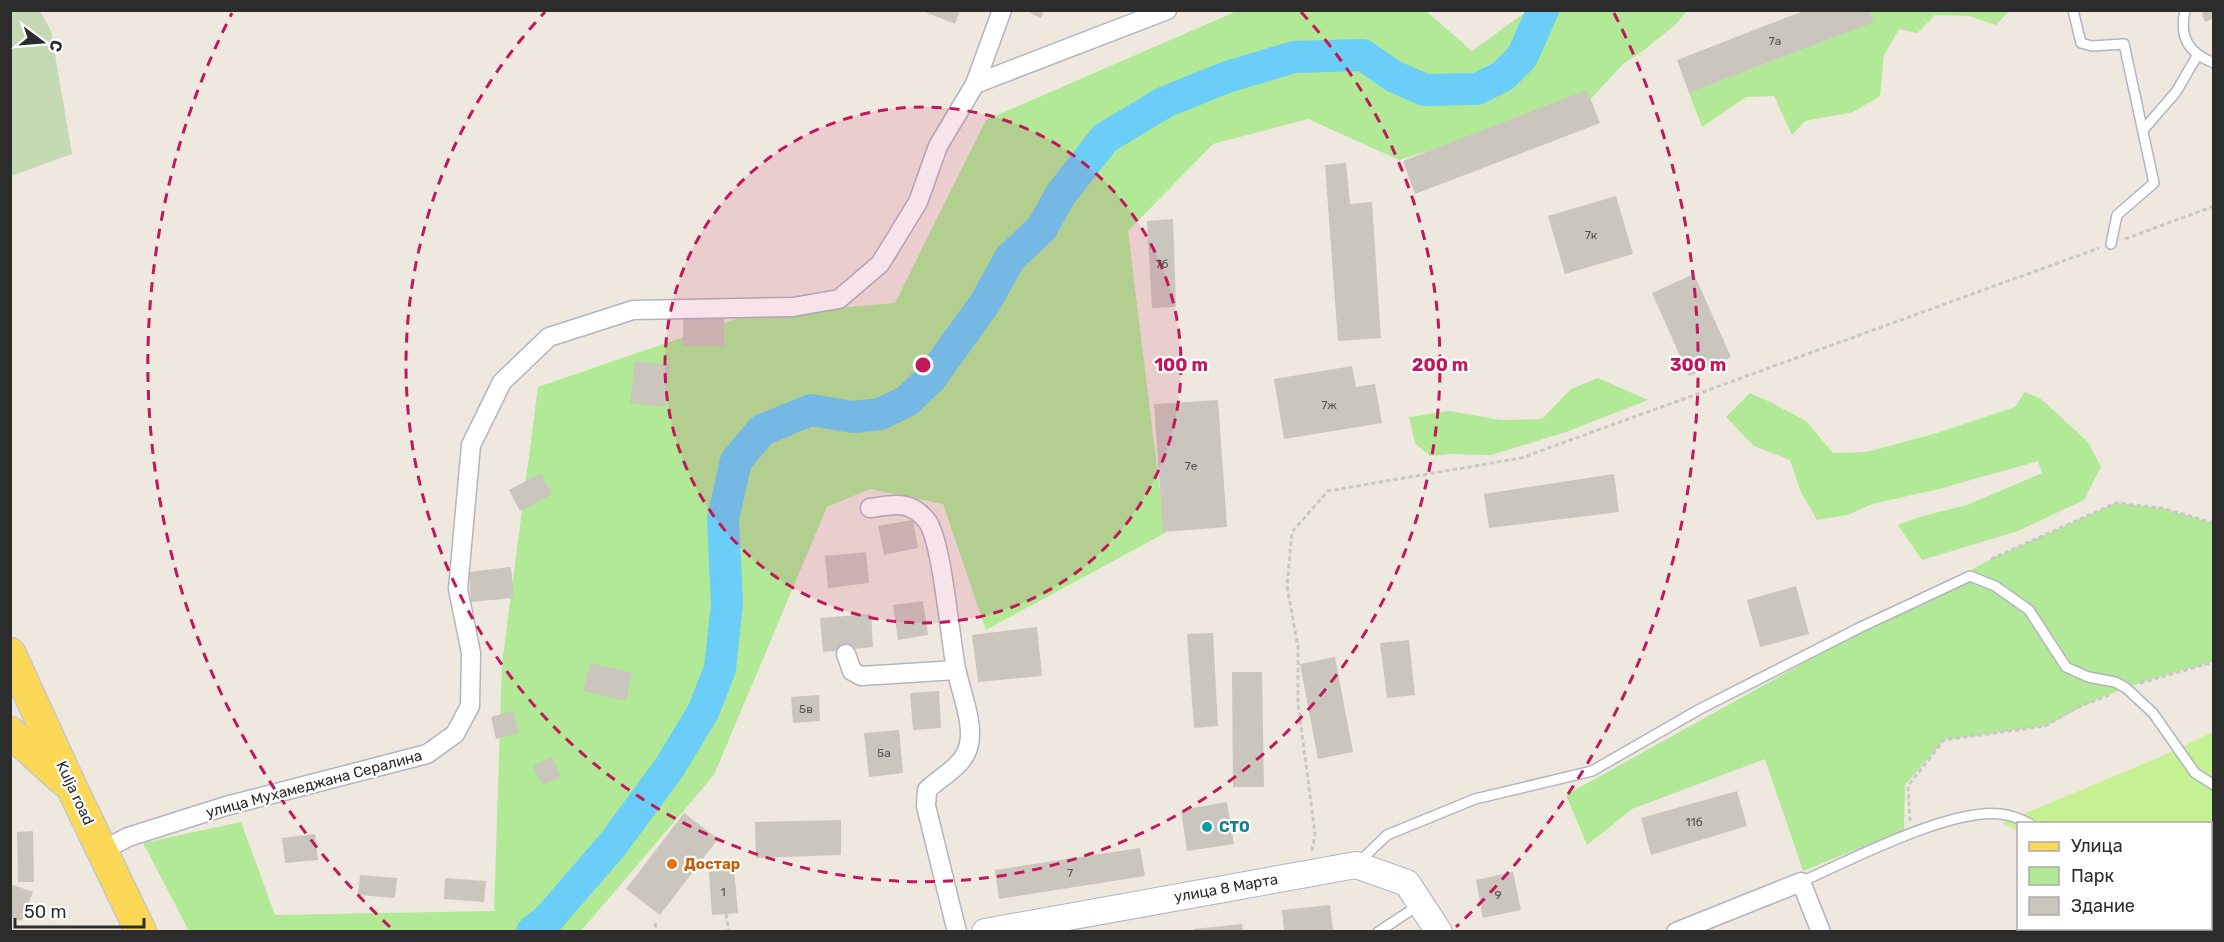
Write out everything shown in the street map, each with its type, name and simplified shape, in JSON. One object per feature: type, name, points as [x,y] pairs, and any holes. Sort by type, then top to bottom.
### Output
[{"type":"main road","name":"Kulja road","points":[[14,670],[141,932]]},
{"type":"main road","points":[[10,732],[72,788]]},
{"type":"street","name":"улица Мухамеджана Сералина","points":[[102,851],[128,837],[226,806],[428,754],[455,734],[470,706],[471,653],[458,589],[471,445],[502,381],[549,337],[633,310],[793,307],[839,298],[880,264],[918,202],[938,146],[975,84],[1002,10]]},
{"type":"street","points":[[975,84],[1167,10]]},
{"type":"street","points":[[870,508],[902,504],[915,509],[929,522],[937,548],[956,670],[969,726],[969,744],[963,760],[927,790],[926,806],[957,932]]},
{"type":"street","points":[[846,654],[852,671],[861,676],[956,670]]},
{"type":"street","name":"улица 8 Марта","points":[[985,932],[1356,865],[1407,883],[1439,932]]},
{"type":"street","points":[[1676,932],[1801,882],[1821,932]]},
{"type":"lane","points":[[2073,10],[2081,43],[2092,46],[2124,44],[2154,183],[2117,215],[2111,244]]},
{"type":"lane","points":[[2185,10],[2181,28],[2196,56],[2214,63]]},
{"type":"lane","points":[[2144,129],[2176,92],[2196,56]]},
{"type":"lane","points":[[1356,865],[1387,835],[1474,799],[1592,771],[1700,709],[1859,628],[1970,576],[1995,586],[2029,610],[2066,667],[2088,676],[2115,682],[2126,688],[2153,713],[2195,773],[2214,785]]},
{"type":"lane","points":[[1801,882],[1912,833],[1966,816],[1998,814],[2024,822]]},
{"type":"lane","points":[[1378,932],[1421,904]]},
{"type":"path","points":[[1309,872],[1315,834],[1298,703],[1298,647],[1287,586],[1292,532],[1328,491],[1521,458],[2214,206]]},
{"type":"path","points":[[1991,559],[2116,503],[2161,508],[2214,523]]},
{"type":"path","points":[[1912,833],[1908,786],[1944,740],[2045,726],[2076,708],[2126,688],[2154,678],[2214,663]]},
{"type":"path","points":[[726,914],[729,932]]},
{"type":"path","points":[[656,923],[657,932]]},
{"type":"green space","points":[[11,10],[40,11],[51,31],[72,154],[11,176]]},
{"type":"green space","points":[[1237,11],[1426,11],[1472,51],[1527,11],[1687,11],[1675,25],[1624,63],[1589,101],[1399,160],[1308,119],[1213,144],[1128,231],[1165,533],[986,630],[943,504],[870,489],[827,507],[714,775],[581,931],[189,931],[143,843],[241,822],[275,915],[494,911],[502,664],[538,387],[745,316],[895,303],[986,120]]},
{"type":"green space","points":[[1869,11],[2009,11],[1996,25],[1969,16],[1935,15],[1917,33],[1899,29],[1884,55],[1880,96],[1853,112],[1805,121],[1792,135],[1774,96],[1746,97],[1702,127],[1689,93],[1873,22]]},
{"type":"green space","points":[[1598,378],[1648,400],[1566,432],[1491,455],[1430,456],[1415,443],[1409,417],[1449,411],[1501,420],[1542,419],[1571,389]]},
{"type":"green space","points":[[2025,392],[2041,399],[2088,442],[2101,467],[2084,500],[2018,531],[1922,560],[1898,525],[1967,505],[2042,473],[2038,461],[1939,489],[1872,504],[1848,515],[1817,520],[1801,492],[1790,460],[1754,446],[1726,417],[1750,393],[1806,421],[1833,453],[1867,452],[1937,433],[2015,407]]},
{"type":"green space","points":[[2116,503],[2161,508],[2213,523],[2213,662],[2154,678],[2099,698],[2045,726],[1944,740],[1905,785],[1904,830],[1803,871],[1765,759],[1632,809],[1587,845],[1566,795],[1991,559]]},
{"type":"green space","points":[[2213,732],[2213,923],[2212,822],[2017,822],[2017,830],[2002,823],[2160,757]]},
{"type":"building","points":[[926,10],[960,10],[955,24],[925,12]]},
{"type":"building","points":[[1025,10],[1044,10],[1041,18]]},
{"type":"building","points":[[1806,10],[1869,10],[1874,22],[1689,93],[1677,60]]},
{"type":"building","points":[[2201,10],[2214,10],[2214,18],[2205,22]]},
{"type":"building","points":[[1587,90],[1600,123],[1415,194],[1403,161]]},
{"type":"building","points":[[1346,163],[1350,204],[1372,202],[1381,338],[1338,341],[1325,165]]},
{"type":"building","points":[[1616,196],[1633,254],[1565,274],[1548,216]]},
{"type":"building","points":[[1173,219],[1176,307],[1152,308],[1147,221]]},
{"type":"building","points":[[1694,274],[1731,357],[1689,376],[1652,293]]},
{"type":"building","points":[[683,316],[724,316],[724,346],[683,346]]},
{"type":"building","points":[[635,361],[670,365],[665,407],[630,403]]},
{"type":"building","points":[[1352,366],[1356,387],[1375,384],[1382,423],[1284,439],[1274,379]]},
{"type":"building","points":[[1218,400],[1227,527],[1163,532],[1154,404]]},
{"type":"building","points":[[541,473],[552,494],[520,511],[509,490]]},
{"type":"building","points":[[1614,474],[1619,512],[1489,528],[1484,494]]},
{"type":"building","points":[[913,520],[918,548],[884,555],[878,526]]},
{"type":"building","points":[[866,552],[869,583],[828,588],[825,556]]},
{"type":"building","points":[[511,567],[514,598],[471,602],[469,572]]},
{"type":"building","points":[[1796,586],[1809,634],[1760,647],[1747,600]]},
{"type":"building","points":[[923,601],[928,635],[898,640],[893,605]]},
{"type":"building","points":[[871,614],[873,647],[823,652],[820,618]]},
{"type":"building","points":[[1037,627],[1042,676],[978,682],[972,635]]},
{"type":"building","points":[[1213,633],[1218,726],[1194,728],[1187,634]]},
{"type":"building","points":[[1409,640],[1415,695],[1387,698],[1380,643]]},
{"type":"building","points":[[1335,657],[1353,752],[1318,759],[1300,664]]},
{"type":"building","points":[[590,663],[632,673],[626,701],[583,691]]},
{"type":"building","points":[[1232,672],[1262,672],[1264,787],[1233,787]]},
{"type":"building","points":[[939,691],[941,728],[913,730],[910,693]]},
{"type":"building","points":[[819,695],[820,721],[793,723],[791,697]]},
{"type":"building","points":[[513,711],[519,733],[496,739],[491,717]]},
{"type":"building","points":[[899,730],[903,773],[869,777],[864,733]]},
{"type":"building","points":[[552,757],[561,777],[542,785],[533,766]]},
{"type":"building","points":[[1737,791],[1747,826],[1651,855],[1641,818]]},
{"type":"building","name":"СТО","points":[[1227,802],[1234,844],[1187,851],[1181,810]]},
{"type":"building","name":"Достар","points":[[684,813],[718,839],[660,915],[626,889]]},
{"type":"building","points":[[841,820],[841,855],[756,858],[755,822]]},
{"type":"building","points":[[33,831],[34,882],[18,882],[17,832]]},
{"type":"building","points":[[315,834],[318,860],[285,863],[282,838]]},
{"type":"building","points":[[1140,848],[1145,876],[999,899],[995,870]]},
{"type":"building","points":[[734,869],[738,913],[712,915],[709,872]]},
{"type":"building","points":[[1513,872],[1521,910],[1483,918],[1476,880]]},
{"type":"building","points":[[360,875],[397,878],[395,898],[358,895]]},
{"type":"building","points":[[445,878],[486,881],[484,902],[444,899]]},
{"type":"building","points":[[10,884],[33,892],[22,921],[10,917]]},
{"type":"building","points":[[1330,905],[1333,930],[1284,932],[1282,910]]},
{"type":"building","points":[[1242,924],[1243,932],[1194,932],[1194,929]]},
{"type":"waterway","points":[[532,932],[549,918],[613,844],[669,768],[703,712],[720,669],[727,603],[723,519],[736,461],[762,430],[811,410],[853,417],[880,414],[907,401],[931,378],[985,303],[1010,258],[1042,228],[1061,194],[1105,138],[1165,102],[1227,77],[1294,57],[1363,55],[1393,76],[1425,90],[1477,89],[1503,76],[1522,57],[1543,10]]},
{"type":"place","name":"СТО","points":[[1207,827]]},
{"type":"place","name":"Достар","points":[[672,864]]}]
